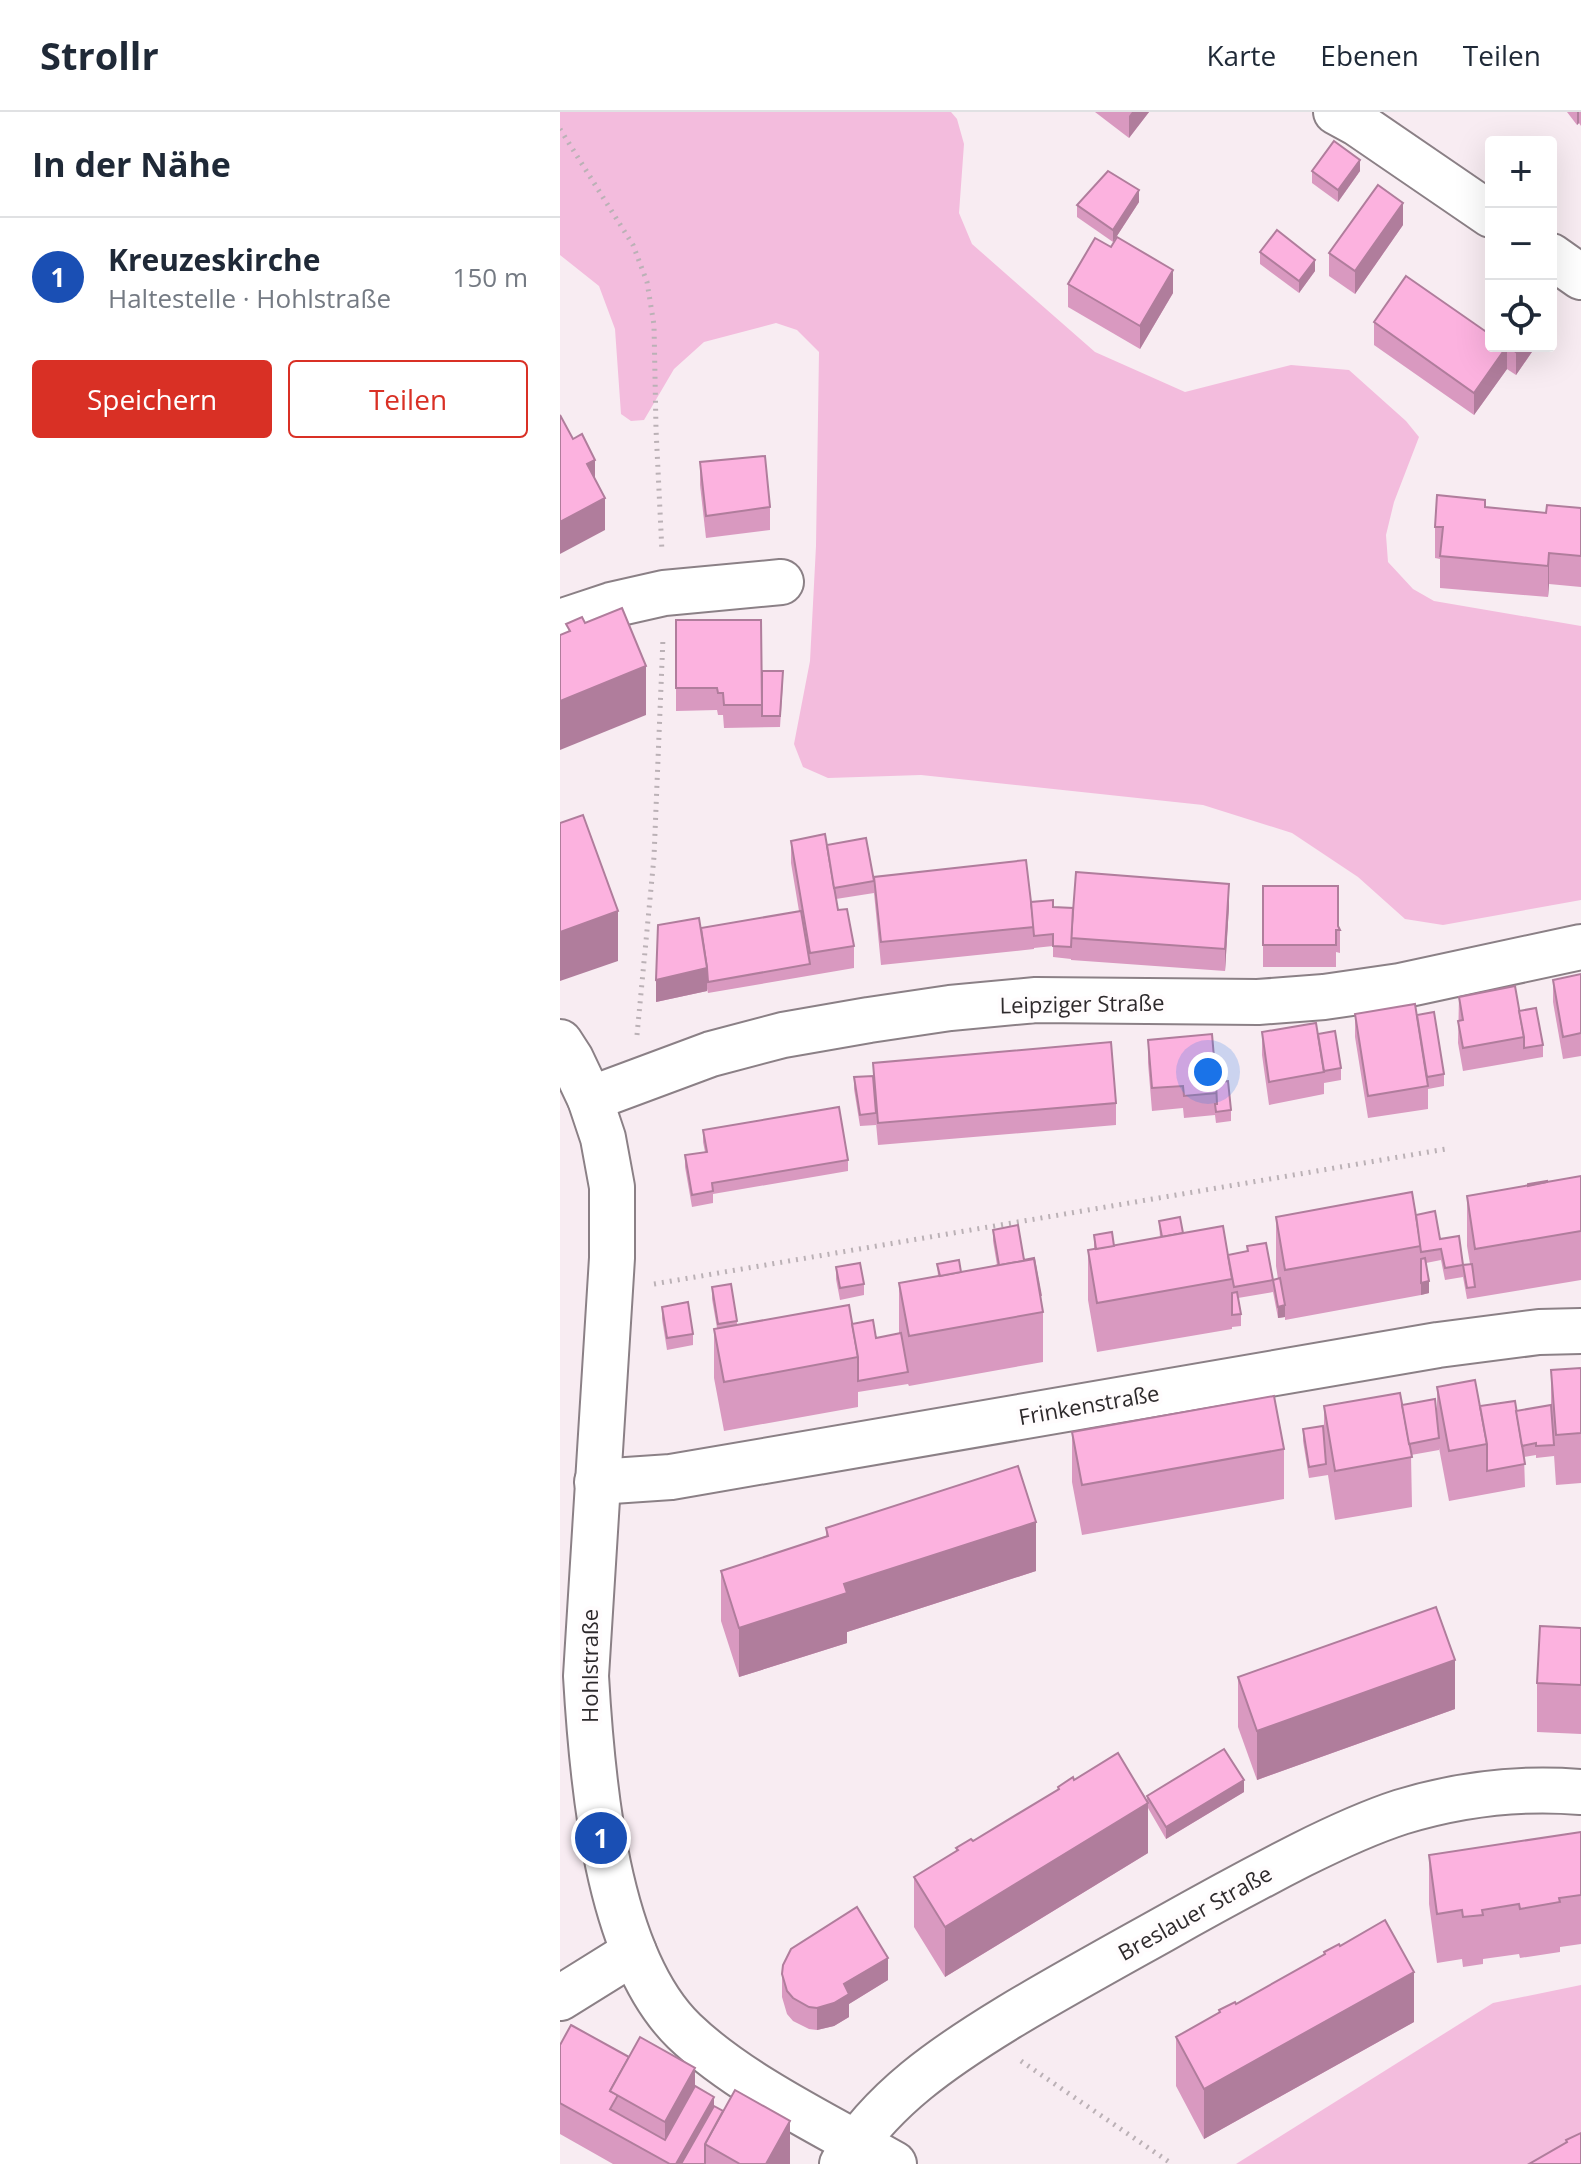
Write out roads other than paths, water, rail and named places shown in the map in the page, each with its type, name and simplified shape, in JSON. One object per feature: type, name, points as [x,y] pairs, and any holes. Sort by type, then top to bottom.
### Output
[{"type":"street","points":[[1336,112],[1485,211]]},
{"type":"street","points":[[1557,260],[1581,277]]},
{"type":"street","points":[[560,622],[611,605],[664,593],[781,582]]},
{"type":"street","name":"Leipziger Straße","points":[[590,1099],[711,1054],[783,1035],[869,1020],[1036,1000],[1243,1003],[1324,997],[1400,986],[1581,947]]},
{"type":"street","name":"Hohlstraße","points":[[564,1056],[590,1099],[603,1138],[612,1187],[610,1292],[584,1511],[590,1744],[616,1897],[634,1952],[657,1996],[682,2029],[711,2054],[848,2153],[894,2164]]},
{"type":"street","name":"Frinkenstraße","points":[[584,1511],[671,1477],[1438,1345],[1539,1332],[1581,1331]]},
{"type":"street","name":"Breslauer Straße","points":[[848,2153],[895,2099],[931,2068],[981,2034],[1238,1887],[1338,1837],[1400,1813],[1467,1796],[1521,1790],[1581,1792]]},
{"type":"street","points":[[560,1998],[634,1952]]},
{"type":"place","name":"Kreuzeskirche","points":[[601,1838]]}]
